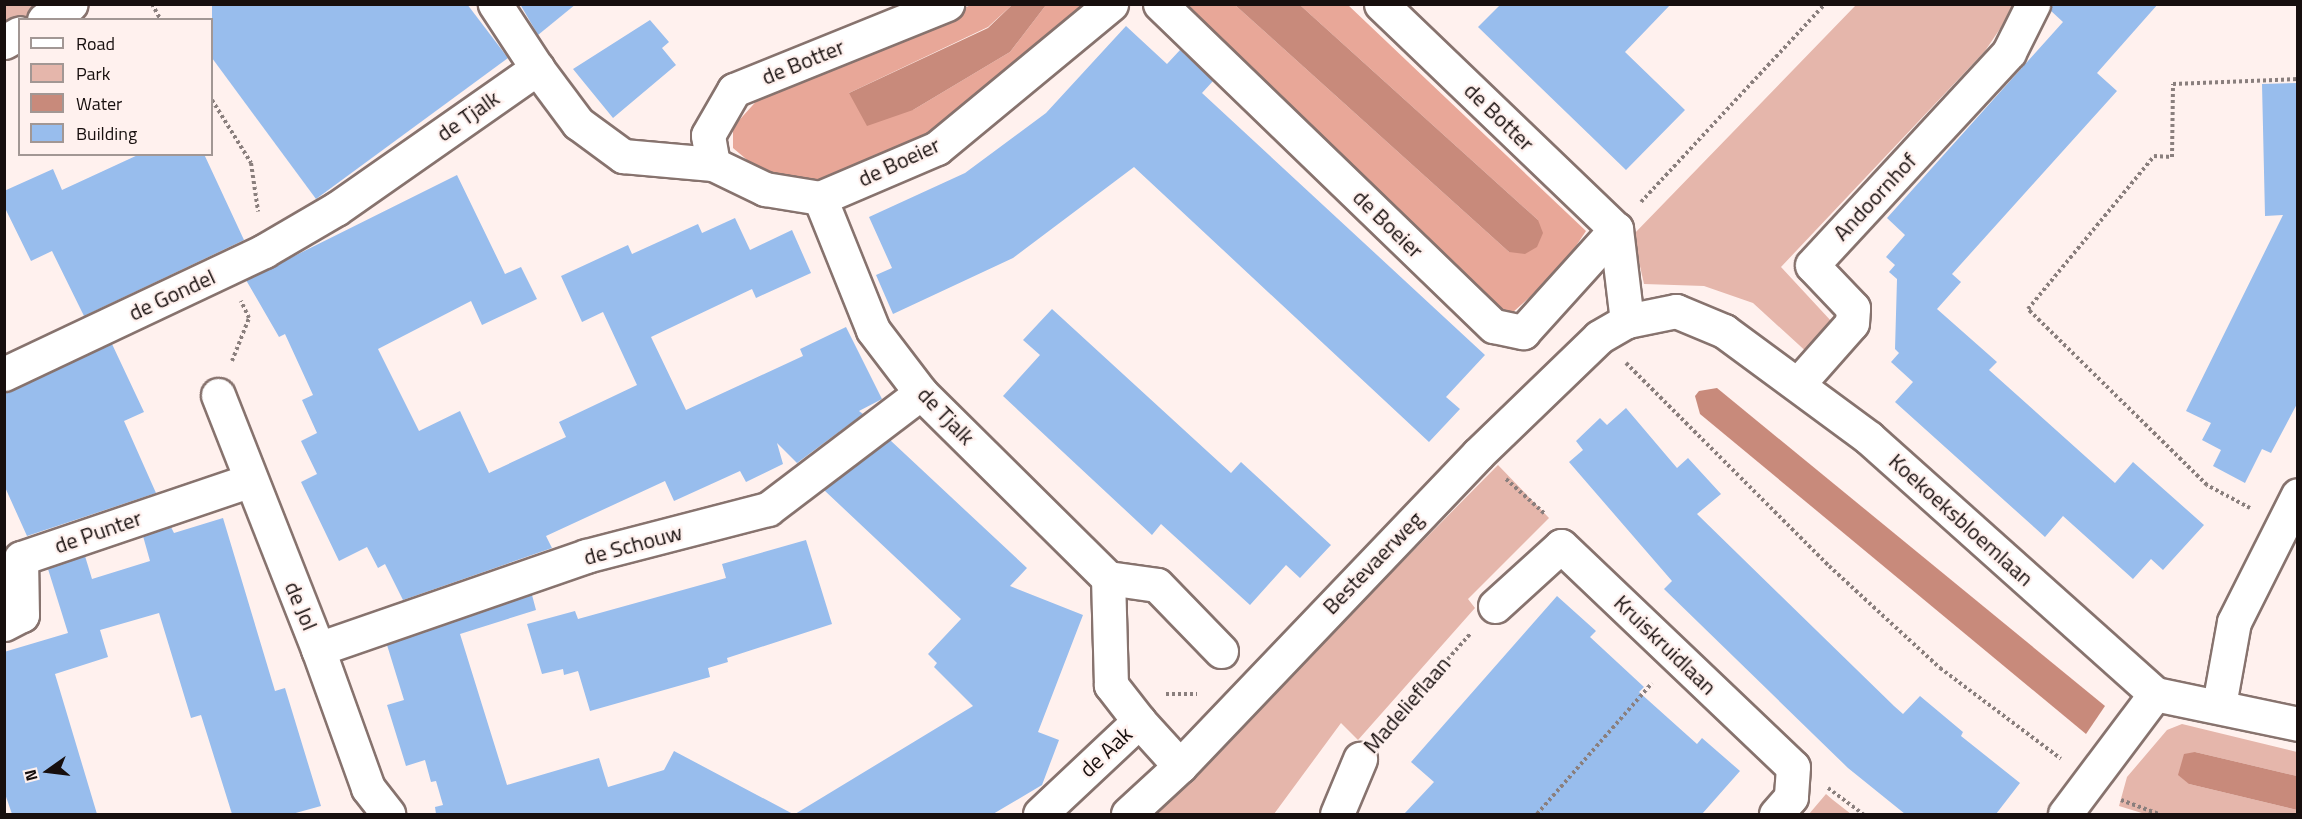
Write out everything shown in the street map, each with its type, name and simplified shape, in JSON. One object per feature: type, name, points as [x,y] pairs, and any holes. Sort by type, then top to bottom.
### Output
[{"type":"street","points":[[47,18],[71,4]]},
{"type":"street","points":[[495,4],[537,68],[578,123],[623,156],[713,164],[765,189],[820,198]]},
{"type":"street","name":"de Botter","points":[[713,164],[708,135],[734,90],[947,4]]},
{"type":"street","name":"de Boeier","points":[[820,198],[938,148],[1111,4]]},
{"type":"street","name":"de Boeier","points":[[1160,4],[1494,326],[1522,332],[1616,229]]},
{"type":"street","name":"de Botter","points":[[1381,4],[1616,229]]},
{"type":"street","name":"Andoornhof","points":[[1798,384],[1852,323],[1853,308],[1812,265],[2009,52],[2033,4]]},
{"type":"street","points":[[4,42],[18,34]]},
{"type":"street","name":"de Tjalk","points":[[336,209],[537,68]]},
{"type":"street","name":"de Tjalk","points":[[820,198],[873,330],[921,393],[1108,578]]},
{"type":"street","name":"de Gondel","points":[[4,374],[264,251],[336,209]]},
{"type":"street","points":[[1616,229],[1627,321]]},
{"type":"street","name":"Koekoeksbloemlaan","points":[[1627,321],[1676,310],[1724,331],[1869,438],[2155,693]]},
{"type":"street","name":"Bestevaerweg","points":[[1128,814],[1180,766],[1478,454],[1599,337],[1627,321]]},
{"type":"street","name":"de Schouw","points":[[318,649],[586,556],[768,509],[921,393]]},
{"type":"street","name":"de Jol","points":[[218,395],[249,481],[318,649],[368,788],[388,814]]},
{"type":"street","name":"de Punter","points":[[4,624],[22,615],[21,558],[249,481]]},
{"type":"street","points":[[2219,705],[2234,622],[2298,495]]},
{"type":"street","points":[[1495,606],[1562,546]]},
{"type":"street","name":"Kruiskruidlaan","points":[[1562,546],[1793,767],[1791,797],[1776,814]]},
{"type":"street","points":[[1108,578],[1157,585],[1221,651]]},
{"type":"street","name":"de Aak","points":[[1040,814],[1138,721],[1111,685],[1108,578]]},
{"type":"street","points":[[2065,814],[2155,693],[2219,705],[2298,724]]},
{"type":"street","points":[[1138,721],[1180,766]]},
{"type":"street","name":"Madelieflaan","points":[[1337,814],[1360,759]]},
{"type":"path","points":[[152,4],[160,18]]},
{"type":"path","points":[[1616,229],[1825,4]]},
{"type":"path","points":[[2282,525],[2207,485],[2028,309],[2154,156],[2172,157],[2173,84],[2298,79]]},
{"type":"path","points":[[213,102],[251,163],[264,251]]},
{"type":"path","points":[[218,395],[249,318],[226,268]]},
{"type":"path","points":[[1599,337],[1829,566],[1940,668],[2055,756],[2093,776],[2115,797],[2159,814]]},
{"type":"path","points":[[1478,454],[1550,519],[1562,546]]},
{"type":"path","name":"Madelieflaan","points":[[1360,759],[1495,606]]},
{"type":"path","points":[[1537,814],[1676,656]]},
{"type":"green space","points":[[4,5],[41,5],[38,11],[24,18],[18,18],[18,21],[5,27]]},
{"type":"green space","points":[[1856,5],[2016,5],[1985,51],[1781,267],[1832,322],[1810,355],[1753,303],[1704,286],[1644,284],[1633,235]]},
{"type":"green space","points":[[1498,465],[1549,518],[1468,599],[1475,608],[1358,740],[1341,723],[1274,814],[1153,814]]},
{"type":"green space","points":[[2182,724],[2297,752],[2297,776],[2195,752],[2189,784],[2297,810],[2297,814],[2145,814],[2119,806],[2127,777],[2167,730]]},
{"type":"green space","points":[[1826,794],[1833,800],[1851,814],[1809,814]]},
{"type":"shaded area","points":[[971,5],[1012,5],[988,27],[849,93],[913,110],[1010,52],[1046,5],[1087,5],[960,121],[807,186],[752,164],[733,148],[733,127],[761,96]]},
{"type":"shaded area","points":[[1174,5],[1235,5],[1509,252],[1538,220],[1300,5],[1348,5],[1586,231],[1560,270],[1512,313],[1490,309]]},
{"type":"water","points":[[1012,5],[1046,5],[1010,52],[913,110],[867,126],[849,93],[988,28]]},
{"type":"water","points":[[1235,5],[1300,5],[1538,220],[1543,233],[1537,247],[1525,254],[1509,252]]},
{"type":"water","points":[[1717,388],[2105,706],[2086,734],[1700,414],[1695,396],[1699,391]]},
{"type":"water","points":[[2195,752],[2297,776],[2297,810],[2189,784],[2178,775],[2184,754]]},
{"type":"building","points":[[212,4],[467,4],[508,58],[316,199],[213,59]]},
{"type":"building","points":[[520,4],[576,4],[538,35]]},
{"type":"building","points":[[1501,4],[1671,4],[1625,52],[1685,110],[1626,170],[1478,27]]},
{"type":"building","points":[[2051,4],[2158,4],[2097,73],[2117,91],[1952,274],[1961,282],[1937,309],[1997,362],[1989,370],[2115,483],[2133,462],[2204,525],[2163,570],[2151,559],[2133,579],[2063,516],[2045,537],[1895,402],[1913,382],[1891,362],[1899,353],[1895,349],[1897,279],[1889,272],[1895,265],[1886,257],[1905,235],[1887,218],[2063,22],[2050,10]]},
{"type":"building","points":[[650,20],[669,42],[662,48],[676,65],[613,118],[573,69]]},
{"type":"building","points":[[1126,26],[1167,64],[1180,50],[1213,81],[1202,93],[1485,355],[1446,397],[1460,409],[1429,442],[1134,167],[1013,258],[893,314],[876,275],[892,268],[869,217],[965,173],[1046,113]]},
{"type":"building","points":[[2298,83],[2298,402],[2271,453],[2262,449],[2245,483],[2213,466],[2221,450],[2202,440],[2211,423],[2186,411],[2283,215],[2265,216],[2262,84]]},
{"type":"building","points":[[136,156],[205,156],[244,240],[84,316],[52,251],[31,261],[4,206],[4,191],[53,169],[62,190]]},
{"type":"building","points":[[457,175],[505,274],[521,267],[537,299],[482,325],[471,301],[378,349],[419,431],[460,411],[489,473],[566,437],[559,422],[637,385],[603,312],[582,322],[561,276],[628,245],[632,254],[698,224],[702,233],[735,218],[750,250],[792,230],[811,273],[756,298],[752,289],[651,337],[686,410],[803,356],[800,349],[846,327],[882,399],[859,411],[863,414],[797,463],[777,443],[783,464],[746,482],[740,471],[674,501],[665,481],[546,536],[552,548],[403,600],[385,564],[378,568],[367,547],[339,561],[301,482],[317,474],[301,441],[317,433],[302,400],[313,395],[285,334],[279,337],[246,280]]},
{"type":"building","points":[[1052,309],[1231,473],[1241,462],[1331,545],[1300,578],[1286,565],[1250,605],[1161,524],[1152,535],[1003,396],[1040,355],[1023,340]]},
{"type":"building","points":[[112,344],[144,412],[124,421],[156,493],[27,536],[4,485],[4,394]]},
{"type":"building","points":[[1626,408],[1677,468],[1688,458],[1721,494],[1697,514],[1894,706],[1903,714],[1920,696],[1963,732],[1961,736],[2020,783],[1996,814],[1905,814],[1848,768],[1664,589],[1672,581],[1569,462],[1583,450],[1576,441],[1600,418],[1607,425]]},
{"type":"building","points":[[890,440],[1027,568],[1010,586],[1083,615],[1038,732],[1059,740],[1042,785],[993,814],[795,814],[973,706],[934,667],[937,663],[928,654],[961,619],[824,490]]},
{"type":"building","points":[[223,518],[275,691],[285,688],[321,806],[292,814],[232,814],[201,715],[191,718],[159,613],[100,630],[108,657],[55,674],[97,814],[12,814],[4,791],[4,652],[68,633],[48,569],[85,556],[92,579],[150,561],[143,536],[171,527],[174,533]]},
{"type":"building","points":[[806,540],[832,624],[727,658],[728,662],[708,668],[710,677],[590,711],[578,671],[564,675],[563,669],[542,674],[527,624],[575,611],[578,619],[726,578],[722,564]]},
{"type":"building","points":[[532,595],[536,610],[460,634],[507,785],[599,758],[608,787],[664,770],[674,751],[793,814],[436,814],[435,807],[443,805],[436,781],[431,782],[425,760],[406,766],[387,705],[404,700],[387,645]]},
{"type":"building","points":[[1557,596],[1596,631],[1590,637],[1644,687],[1639,692],[1697,744],[1702,738],[1740,771],[1702,814],[1404,814],[1434,782],[1411,762]]}]
